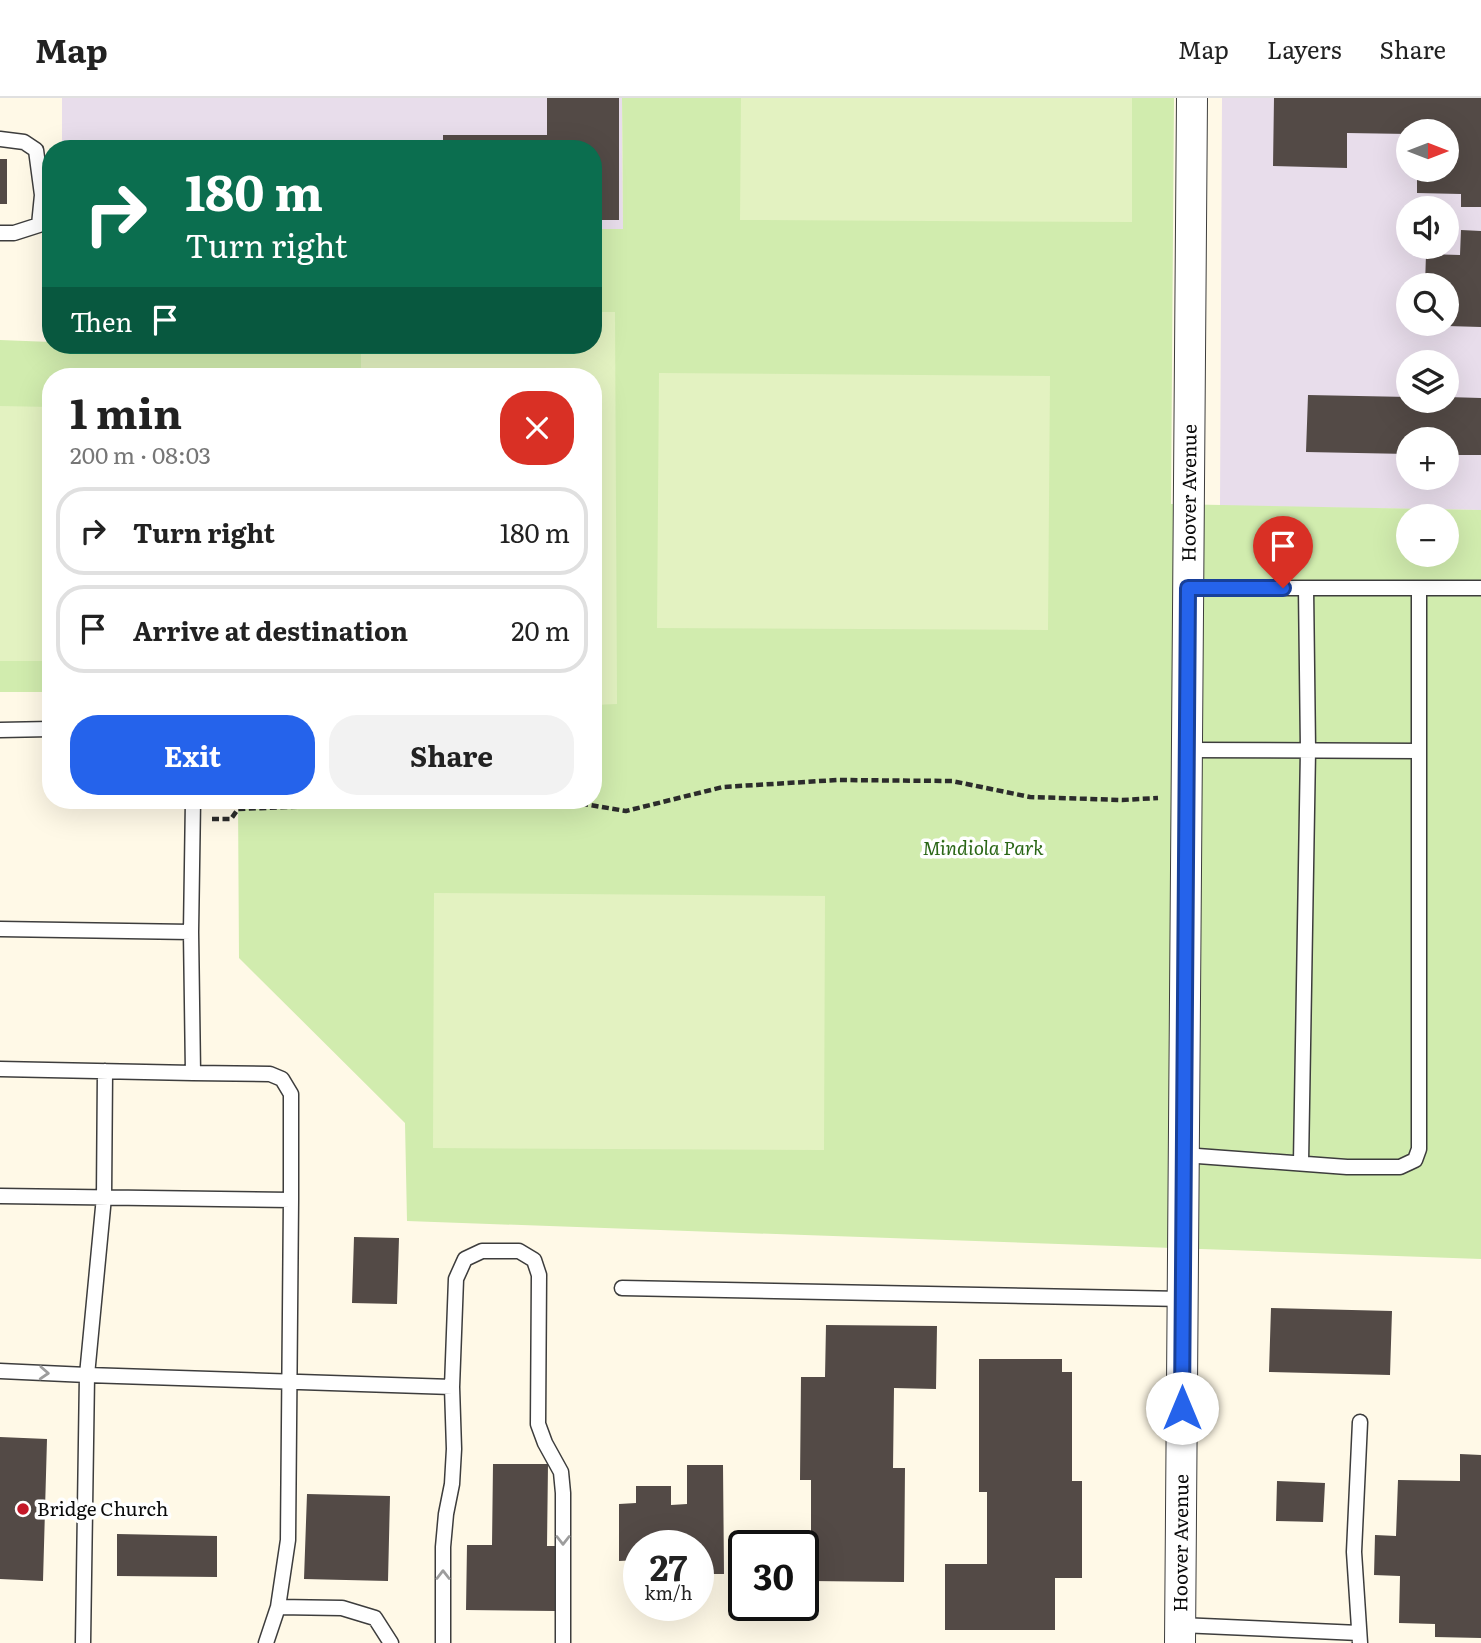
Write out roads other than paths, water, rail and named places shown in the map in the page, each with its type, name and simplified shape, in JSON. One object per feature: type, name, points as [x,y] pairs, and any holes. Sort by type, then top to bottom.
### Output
[{"type":"street","name":"Hoover Avenue","points":[[1180,1634],[1192,98]]},
{"type":"lane","points":[[0,139],[24,142],[36,150],[42,195],[39,225],[7,233]]},
{"type":"lane","points":[[1188,588],[1481,588]]},
{"type":"lane","points":[[1301,1163],[1308,750],[1306,588]]},
{"type":"lane","points":[[1184,1155],[1346,1167],[1400,1167],[1415,1160],[1419,1149],[1419,588]]},
{"type":"lane","points":[[0,730],[42,729]]},
{"type":"lane","points":[[1187,750],[1419,751]]},
{"type":"lane","points":[[193,809],[193,1073]]},
{"type":"lane","points":[[0,929],[191,932]]},
{"type":"lane","points":[[0,1069],[270,1074],[282,1079],[291,1094],[288,1540],[278,1607],[266,1643]]},
{"type":"lane","points":[[83,1643],[88,1376],[104,1197],[105,1071]]},
{"type":"lane","points":[[0,1196],[291,1200]]},
{"type":"lane","points":[[443,1643],[443,1547],[454,1449],[452,1387],[456,1279],[465,1259],[482,1251],[519,1251],[534,1260],[539,1275],[538,1424],[561,1472],[564,1493],[564,1643]]},
{"type":"lane","points":[[622,1287],[1183,1299]]},
{"type":"lane","points":[[0,1371],[452,1387]]},
{"type":"lane","points":[[1180,1634],[1360,1638],[1354,1552],[1360,1422]]},
{"type":"lane","points":[[278,1607],[342,1608],[375,1618],[391,1643]]},
{"type":"place","name":"Bridge Church","points":[[23,1509]]},
{"type":"park label","name":"Mindiola Park","points":[[983,848]]}]
